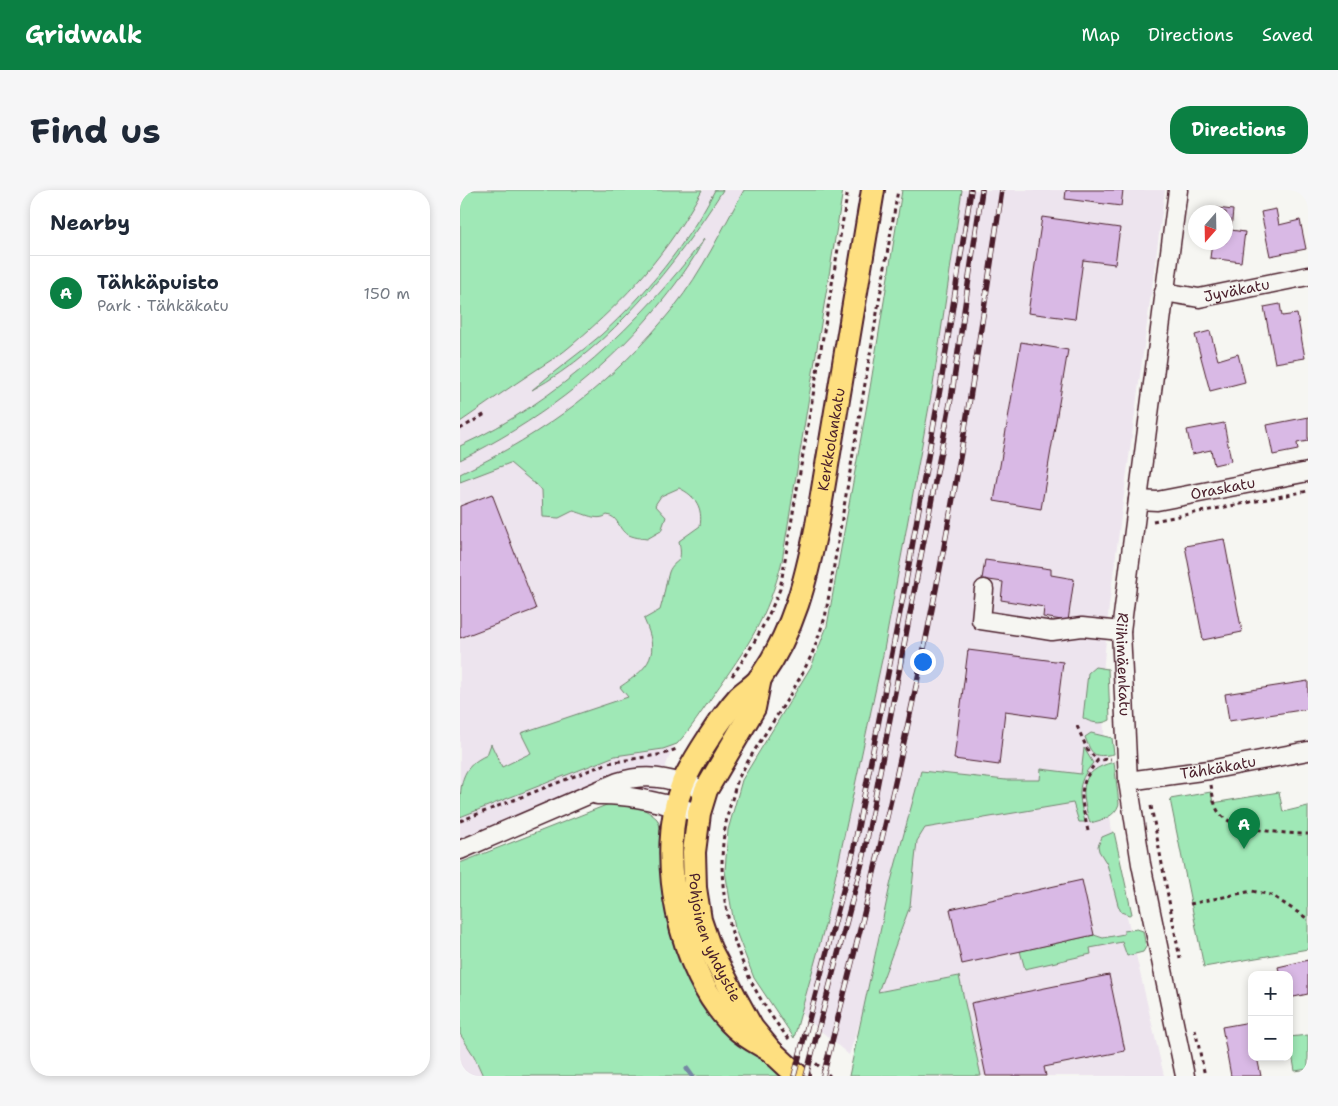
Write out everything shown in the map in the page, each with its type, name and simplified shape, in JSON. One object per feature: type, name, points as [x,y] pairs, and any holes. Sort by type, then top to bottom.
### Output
[{"type":"main road","name":"Kerkkolankatu","points":[[677,807],[683,783],[698,756],[739,697],[760,678],[789,630],[806,581],[873,190]]},
{"type":"main road","name":"Kerkkolankatu","points":[[699,813],[706,790],[754,708],[760,678]]},
{"type":"main road","name":"Pohjoinen yhdystie","points":[[677,807],[672,877],[680,928],[693,962],[717,1006],[734,1026],[770,1050]]},
{"type":"main road","name":"Pohjoinen yhdystie","points":[[699,813],[694,852],[695,888],[700,920],[710,949],[752,1028],[770,1050],[798,1076]]},
{"type":"street","name":"Riihimäenkatu","points":[[1178,190],[1121,631],[1128,781],[1141,864],[1186,1076]]},
{"type":"street","name":"Jyväkatu","points":[[1164,292],[1199,298],[1308,276]]},
{"type":"street","name":"Oraskatu","points":[[1138,500],[1156,501],[1308,472]]},
{"type":"street","points":[[984,589],[981,620],[1052,631],[1082,627],[1121,631]]},
{"type":"street","name":"Tähkäkatu","points":[[1128,781],[1209,770],[1308,751]]},
{"type":"street","points":[[460,850],[618,782],[637,776],[659,777],[706,790]]},
{"type":"street","points":[[589,795],[628,795],[699,813]]},
{"type":"path","points":[[731,677],[764,626],[780,589],[848,190]]},
{"type":"path","points":[[793,1043],[780,1028],[748,975],[734,937],[724,897],[722,847],[726,820],[738,779],[808,663],[825,618],[898,190]]},
{"type":"path","points":[[460,429],[487,413]]},
{"type":"path","points":[[1153,521],[1308,492]]},
{"type":"path","points":[[1152,529],[1156,501]]},
{"type":"path","points":[[1077,726],[1088,752],[1098,760],[1126,757]]},
{"type":"path","points":[[1088,831],[1082,798],[1083,781],[1098,760]]},
{"type":"path","points":[[1209,770],[1214,803],[1220,815],[1229,821],[1275,831],[1308,834]]},
{"type":"path","points":[[1146,779],[1182,968]]},
{"type":"path","points":[[1190,904],[1252,891],[1276,898],[1308,919]]},
{"type":"path","points":[[1193,1022],[1205,1076]]},
{"type":"path","points":[[805,1054],[830,1076]]},
{"type":"shaded area","points":[[460,190],[814,190],[737,583],[656,791],[589,795],[460,850]]},
{"type":"shaded area","points":[[962,190],[1165,190],[1109,606],[1102,685],[1106,781],[1116,869],[1164,1076],[981,1076],[959,976],[868,997],[849,1055],[800,1013],[825,925],[883,655],[933,385]]},
{"type":"shaded area","points":[[460,1035],[474,1056],[483,1076],[460,1076]]},
{"type":"green space","points":[[460,190],[702,190],[675,234],[645,273],[593,327],[564,351],[460,422]]},
{"type":"green space","points":[[715,190],[723,190],[684,247],[639,302],[588,351],[561,372],[532,390],[601,335],[634,303],[692,230]]},
{"type":"green space","points":[[744,190],[843,190],[782,561],[763,616],[737,661],[692,726],[677,744],[663,749],[615,756],[460,817],[460,795],[463,778],[471,765],[487,755],[491,744],[502,767],[531,753],[521,733],[628,697],[620,687],[639,673],[650,659],[652,651],[649,631],[644,619],[660,610],[669,572],[671,567],[680,558],[679,541],[700,526],[701,520],[697,503],[690,495],[679,488],[661,496],[655,505],[666,517],[661,531],[647,539],[638,538],[624,532],[615,519],[607,515],[599,518],[573,511],[559,518],[543,517],[542,490],[510,463],[460,482],[460,474],[522,441],[550,423],[577,403],[627,359],[651,334],[684,294],[703,265]]},
{"type":"green space","points":[[902,190],[962,190],[933,385],[883,655],[825,925],[794,1038],[754,978],[735,929],[725,871],[728,830],[742,780],[812,665],[827,626],[870,388]]},
{"type":"green space","points":[[704,239],[687,267],[654,311],[589,377],[565,396],[514,430],[460,460],[460,446],[496,428],[531,407],[595,358],[652,301]]},
{"type":"green space","points":[[1095,667],[1108,669],[1110,720],[1100,723],[1083,718],[1088,673]]},
{"type":"green space","points":[[1091,733],[1112,738],[1114,754],[1102,756],[1094,754],[1085,737]]},
{"type":"green space","points":[[1084,748],[1093,763],[1083,778],[1080,791],[1085,822],[1079,822],[1073,803],[925,828],[917,841],[910,906],[878,992],[959,976],[981,1076],[849,1076],[891,881],[921,771],[1006,780],[1040,780],[1041,769],[1081,774]]},
{"type":"green space","points":[[1114,762],[1119,804],[1111,815],[1090,823],[1085,802],[1085,784],[1093,771]]},
{"type":"green space","points":[[1211,792],[1213,803],[1279,792],[1283,812],[1308,806],[1308,949],[1204,967],[1170,799]]},
{"type":"green space","points":[[609,804],[635,806],[657,819],[754,1053],[781,1076],[483,1076],[474,1056],[460,1034],[460,863]]},
{"type":"green space","points":[[1114,832],[1132,914],[1129,915],[1121,912],[1107,864],[1098,846],[1102,837]]},
{"type":"green space","points":[[1137,929],[1143,931],[1146,947],[1143,952],[1127,956],[1122,942],[1090,948],[1091,954],[1025,969],[1020,951],[1094,935],[1103,938],[1124,934],[1124,931]]},
{"type":"green space","points":[[1308,1035],[1308,1069],[1295,1071],[1293,1037]]},
{"type":"building","points":[[1066,190],[1123,190],[1121,206],[1065,199]]},
{"type":"building","points":[[1276,209],[1279,225],[1300,220],[1306,249],[1270,256],[1261,212]]},
{"type":"building","points":[[1042,217],[1120,228],[1115,264],[1083,260],[1075,319],[1028,313]]},
{"type":"building","points":[[1233,230],[1245,232],[1241,262],[1210,258],[1211,250],[1233,250]]},
{"type":"building","points":[[1280,304],[1282,316],[1297,314],[1305,358],[1275,363],[1264,307]]},
{"type":"building","points":[[1210,331],[1218,360],[1238,354],[1245,382],[1210,391],[1195,335]]},
{"type":"building","points":[[1021,342],[1068,350],[1041,509],[994,501]]},
{"type":"building","points":[[1308,417],[1308,441],[1297,443],[1298,450],[1273,455],[1267,425]]},
{"type":"building","points":[[1224,423],[1231,461],[1214,465],[1211,450],[1192,454],[1187,430]]},
{"type":"building","points":[[492,494],[536,609],[460,638],[460,506]]},
{"type":"building","points":[[1224,539],[1242,632],[1203,640],[1185,546]]},
{"type":"building","points":[[985,560],[1051,569],[1051,575],[1074,579],[1068,621],[1043,617],[1044,607],[1001,600],[1003,582],[982,579]]},
{"type":"building","points":[[968,650],[1063,662],[1056,718],[1005,711],[999,765],[954,759]]},
{"type":"building","points":[[1308,681],[1308,709],[1229,721],[1225,694]]},
{"type":"building","points":[[1082,880],[1094,935],[962,964],[950,909]]},
{"type":"building","points":[[1308,960],[1308,994],[1293,997],[1293,971],[1279,971],[1278,967]]},
{"type":"building","points":[[1109,975],[1125,1051],[1044,1067],[1046,1076],[986,1076],[971,1003]]},
{"type":"building","points":[[1248,1022],[1248,1061],[1258,1061],[1261,1076],[1231,1076],[1222,1027]]},
{"type":"waterway","points":[[687,1069],[692,1076]]},
{"type":"railway","points":[[794,1076],[853,853],[906,581],[940,389],[971,190]]},
{"type":"railway","points":[[806,1076],[864,855],[952,393],[982,190]]},
{"type":"railway","points":[[823,1076],[883,833],[924,650],[963,440],[1002,190]]},
{"type":"place","name":"Tähkäpuisto","points":[[1244,849]]}]
